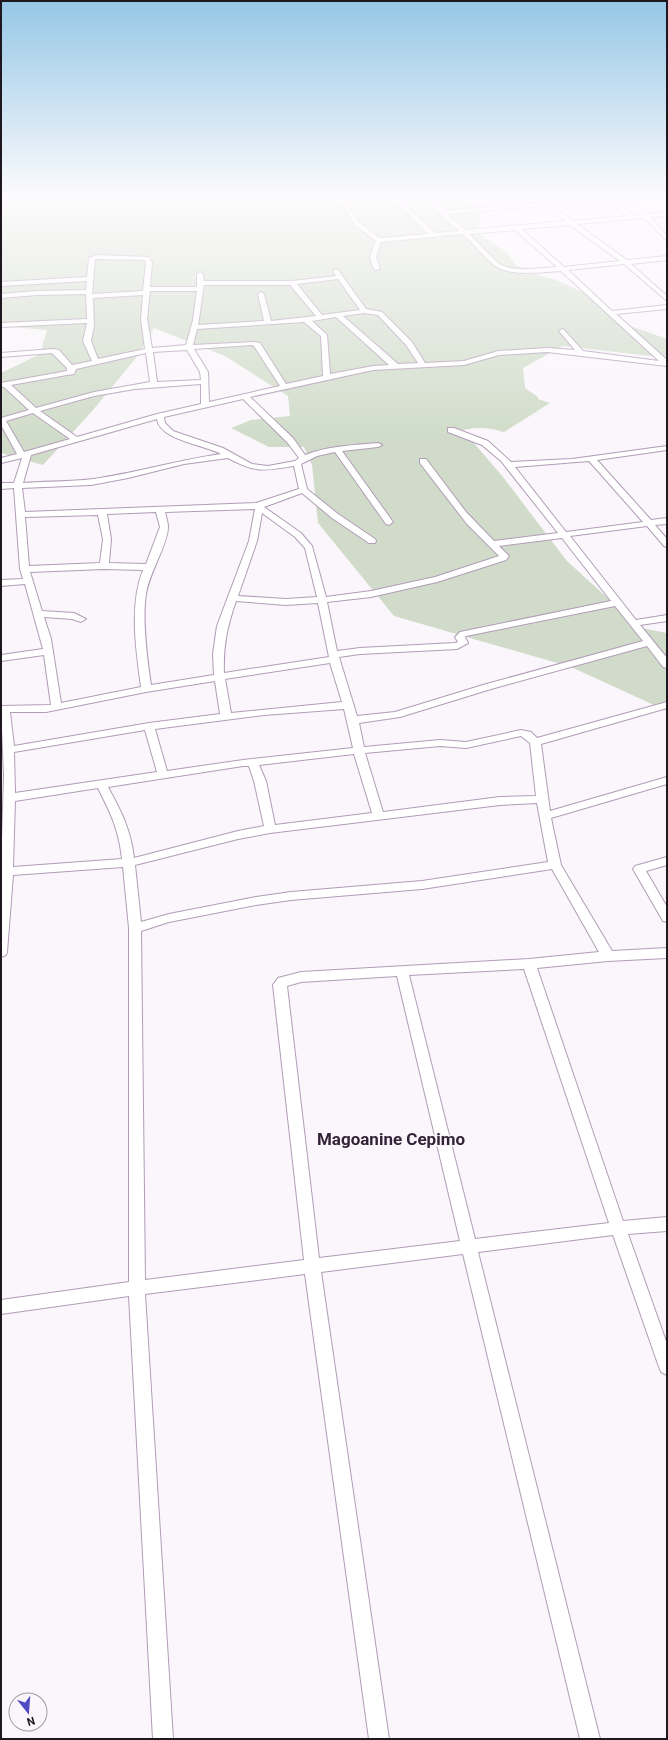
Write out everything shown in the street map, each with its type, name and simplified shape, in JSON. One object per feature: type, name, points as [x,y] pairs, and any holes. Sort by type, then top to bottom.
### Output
[{"type":"street","points":[[148,276],[144,319],[154,384]]},
{"type":"street","points":[[189,347],[195,327],[200,276]]},
{"type":"street","points":[[571,276],[667,364]]},
{"type":"street","points":[[641,276],[667,299]]},
{"type":"street","points":[[1,296],[90,294],[200,286],[292,283],[340,277],[364,311]]},
{"type":"street","points":[[1,284],[90,279],[91,321],[87,341],[96,362]]},
{"type":"street","points":[[292,283],[321,318]]},
{"type":"street","points":[[262,294],[263,306],[268,322]]},
{"type":"street","points":[[611,313],[667,307]]},
{"type":"street","points":[[195,327],[306,320],[364,311],[380,313],[409,344],[423,365]]},
{"type":"street","points":[[338,315],[395,366]]},
{"type":"street","points":[[306,320],[324,335],[328,377]]},
{"type":"street","points":[[1,325],[91,321]]},
{"type":"street","points":[[562,330],[581,353]]},
{"type":"street","points":[[71,368],[148,350],[256,343],[284,387]]},
{"type":"street","points":[[189,347],[203,367],[205,405]]},
{"type":"street","points":[[1,461],[160,416],[373,368],[464,363],[477,358],[518,351],[547,350],[667,364]]},
{"type":"street","points":[[1,355],[53,351],[56,352],[71,368]]},
{"type":"street","points":[[3,384],[67,373],[71,372],[71,368]]},
{"type":"street","points":[[25,454],[16,446],[2,420],[34,410],[123,388],[154,384],[204,382]]},
{"type":"street","points":[[3,384],[34,410],[76,440]]},
{"type":"street","points":[[245,397],[290,440],[300,461],[303,490],[335,516],[372,541]]},
{"type":"street","points":[[160,416],[161,424],[170,434],[230,455],[244,463],[258,468],[268,468],[300,461],[337,450],[378,444]]},
{"type":"street","points":[[451,430],[485,442],[509,465],[616,603],[667,665]]},
{"type":"street","points":[[509,465],[592,459],[667,448]]},
{"type":"street","points":[[337,450],[389,522]]},
{"type":"street","points":[[25,454],[18,486],[25,569],[39,614],[48,651],[54,684],[56,707]]},
{"type":"street","points":[[1,486],[104,480],[128,476],[184,462],[230,455]]},
{"type":"street","points":[[592,459],[667,544]]},
{"type":"street","points":[[231,598],[286,602],[322,600],[371,594],[437,580],[503,558],[501,553],[493,544],[478,531],[466,517],[423,461]]},
{"type":"street","points":[[20,515],[259,508],[303,490]]},
{"type":"street","points":[[226,716],[218,677],[219,637],[231,598],[253,541],[259,508]]},
{"type":"street","points":[[259,508],[281,521],[307,543],[313,559],[334,657],[349,705],[359,751],[378,815]]},
{"type":"street","points":[[146,689],[139,617],[140,598],[143,583],[160,543],[164,527],[160,510]]},
{"type":"street","points":[[102,512],[107,539],[104,566]]},
{"type":"street","points":[[493,544],[667,521]]},
{"type":"street","points":[[25,569],[104,566],[149,567]]},
{"type":"street","points":[[1,583],[28,581]]},
{"type":"street","points":[[1,952],[7,871],[9,798],[9,750],[3,709],[33,710],[56,707],[146,689],[334,657],[360,651],[457,646],[463,643],[460,637],[462,634],[616,603]]},
{"type":"street","points":[[39,614],[74,616],[82,619]]},
{"type":"street","points":[[633,623],[667,618]]},
{"type":"street","points":[[353,720],[396,715],[487,687],[648,643]]},
{"type":"street","points":[[1,658],[48,651]]},
{"type":"street","points":[[9,750],[149,726],[226,716],[349,705]]},
{"type":"street","points":[[535,742],[667,705]]},
{"type":"street","points":[[149,726],[163,775]]},
{"type":"street","points":[[9,798],[101,783],[253,762],[440,743],[466,745],[521,733],[526,734],[535,742],[545,816],[555,865],[608,956]]},
{"type":"street","points":[[253,762],[260,781],[270,829]]},
{"type":"street","points":[[545,816],[667,780]]},
{"type":"street","points":[[101,783],[121,823],[126,840],[134,928],[137,1288],[163,1739]]},
{"type":"street","points":[[7,871],[128,863],[223,839],[270,829],[500,801],[543,799]]},
{"type":"street","points":[[667,861],[644,866],[639,869],[667,918]]},
{"type":"street","points":[[134,928],[169,918],[256,901],[291,896],[422,885],[555,865]]},
{"type":"street","points":[[379,1739],[312,1266],[280,985],[283,981],[301,977],[529,964],[608,956],[667,953]]},
{"type":"street","points":[[529,964],[618,1228],[667,1367]]},
{"type":"street","points":[[402,972],[590,1739]]},
{"type":"street","points":[[1,1307],[137,1288],[470,1246],[618,1228],[667,1224]]},
{"type":"green space","points":[[1,276],[542,276],[559,281],[584,293],[622,323],[667,339],[667,358],[563,346],[523,368],[525,388],[538,397],[538,399],[550,403],[504,432],[478,428],[466,429],[453,433],[473,442],[503,477],[567,561],[623,612],[636,627],[667,633],[667,711],[571,667],[394,616],[318,523],[312,465],[304,447],[269,447],[231,428],[251,420],[290,416],[288,396],[225,356],[154,328],[136,358],[93,410],[43,465],[1,453],[1,373],[40,354],[47,330],[1,326]]},
{"type":"district","name":"Magoanine Cepimo","points":[[391,1139]]}]
